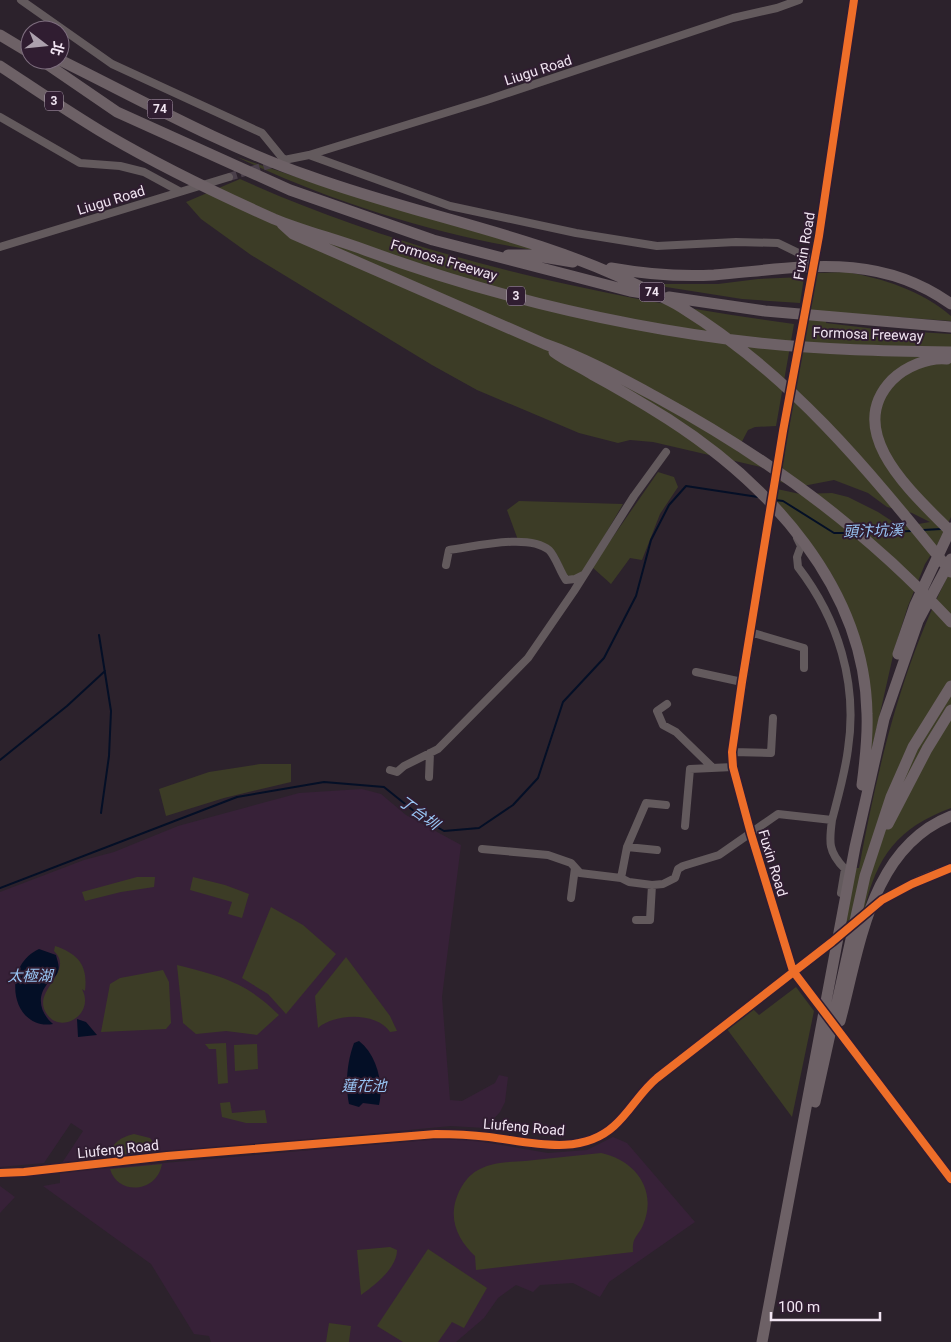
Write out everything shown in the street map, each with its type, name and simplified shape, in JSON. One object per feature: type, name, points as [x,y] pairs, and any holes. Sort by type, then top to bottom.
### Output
[{"type":"highway","points":[[0,35],[20,41]]},
{"type":"highway","points":[[0,35],[20,47]]},
{"type":"highway","name":"74","points":[[70,65],[262,158],[352,191],[558,251],[611,272],[678,305],[782,382],[822,420],[860,460],[951,572]]},
{"type":"highway","name":"Formosa Freeway","points":[[0,66],[108,136],[194,180],[277,220],[424,272],[624,322],[758,343],[828,348],[951,352]]},
{"type":"highway","name":"Formosa Freeway","points":[[56,70],[118,112],[290,190],[433,240],[630,291],[786,313],[951,327]]},
{"type":"highway","points":[[277,220],[293,234],[546,344],[575,354],[693,417],[771,466],[822,504],[904,574],[951,622]]},
{"type":"highway","points":[[488,255],[530,255],[646,274],[714,275],[747,270],[826,265],[860,267],[905,280],[935,293],[951,304]]},
{"type":"highway","points":[[546,344],[559,356],[636,399],[705,446],[736,470],[778,511],[813,554],[842,606],[862,675],[867,712],[866,750],[856,847]]},
{"type":"highway","points":[[762,1342],[856,847],[892,676],[902,640],[915,605],[950,531],[909,490],[887,460],[876,432],[875,415],[882,392],[898,374],[938,358],[951,359]]},
{"type":"highway","points":[[884,719],[918,621],[951,559]]},
{"type":"highway","points":[[769,1342],[823,1062],[859,902],[890,797],[901,771],[925,726],[951,686]]},
{"type":"highway","points":[[874,850],[927,749],[951,710]]},
{"type":"highway","points":[[823,1062],[832,1048],[869,913],[881,884],[901,852],[911,841],[940,821],[951,816]]},
{"type":"street","name":"Liugu Road","points":[[20,0],[112,64],[262,133],[284,160],[309,155],[487,100],[733,18],[777,8],[799,0]]},
{"type":"street","name":"Fuxin Road","points":[[854,0],[815,261],[783,431],[742,682],[732,752],[733,767],[751,834],[793,971],[951,1179]]},
{"type":"street","points":[[0,117],[80,163],[120,166],[144,172],[179,191]]},
{"type":"street","points":[[309,155],[450,206],[576,233],[657,246],[736,242],[778,243],[815,261]]},
{"type":"street","name":"Liugu Road","points":[[0,247],[229,177]]},
{"type":"street","points":[[390,770],[397,772],[404,766],[438,749],[528,658],[634,496],[666,452]]},
{"type":"street","points":[[772,503],[795,534],[801,546],[797,557],[798,567],[829,618],[841,647],[851,689],[848,749],[829,840],[834,858],[844,869],[834,940]]},
{"type":"street","points":[[446,565],[449,550],[510,542],[540,546],[549,551],[566,580],[575,579],[585,573]]},
{"type":"street","points":[[750,632],[804,648],[804,668]]},
{"type":"street","points":[[696,672],[742,682]]},
{"type":"street","points":[[667,704],[657,711],[663,725],[676,732],[712,767]]},
{"type":"street","points":[[732,752],[771,753],[774,718]]},
{"type":"street","points":[[429,776],[430,753]]},
{"type":"street","points":[[686,826],[690,770],[733,767]]},
{"type":"street","points":[[622,878],[627,846],[646,803],[666,805]]},
{"type":"street","points":[[482,849],[548,855],[571,863],[580,873],[622,878],[629,882],[652,886],[663,884],[674,878],[678,869],[683,866],[719,855],[778,814],[832,820]]},
{"type":"street","points":[[627,846],[657,850]]},
{"type":"street","points":[[571,898],[575,868]]},
{"type":"street","name":"Liufeng Road","points":[[0,1173],[167,1156],[436,1134],[460,1134],[544,1145],[577,1144],[593,1140],[614,1127],[642,1090],[656,1078],[834,940],[882,900],[912,884],[951,868]]},
{"type":"street","points":[[636,920],[650,920],[652,886]]},
{"type":"shaded area","points":[[362,789],[381,794],[406,815],[461,845],[442,997],[450,1100],[462,1101],[495,1083],[499,1075],[508,1077],[505,1102],[500,1112],[485,1128],[451,1126],[62,1163],[83,1131],[71,1123],[44,1163],[0,1167],[0,892],[84,860],[114,852],[178,826],[299,793]]},
{"type":"shaded area","points":[[613,1137],[627,1143],[695,1222],[609,1282],[600,1297],[573,1283],[540,1285],[533,1292],[516,1285],[498,1298],[484,1318],[456,1342],[211,1342],[209,1336],[194,1334],[151,1264],[43,1186],[60,1183],[60,1172],[438,1139],[472,1140],[548,1153],[587,1150]]},
{"type":"shaded area","points":[[0,1186],[15,1197],[0,1213]]},
{"type":"green space","points":[[237,157],[335,190],[551,253],[470,238],[391,217],[313,190]]},
{"type":"green space","points":[[240,179],[306,207],[442,253],[582,288],[723,314],[794,324],[776,426],[755,427],[748,430],[737,451],[765,468],[653,442],[630,440],[618,443],[579,433],[477,390],[432,365],[251,255],[201,219],[186,202]]},
{"type":"green space","points":[[846,272],[902,287],[928,299],[951,316],[951,321],[826,312],[826,323],[884,330],[951,334],[951,517],[925,564],[908,606],[895,647],[871,753],[858,654],[852,621],[847,606],[832,574],[821,558],[799,529],[776,505],[777,489],[800,494],[832,493],[848,497],[878,512],[901,527],[930,522],[912,513],[887,507],[868,493],[834,480],[803,486],[780,482],[804,328],[817,273]]},
{"type":"green space","points":[[804,277],[800,303],[742,299],[647,284],[718,284],[758,279]]},
{"type":"green space","points":[[658,472],[674,477],[678,487],[660,514],[642,560],[630,558],[611,584],[592,567]]},
{"type":"green space","points":[[519,501],[623,504],[584,571],[574,577],[566,575],[558,556],[550,547],[518,540],[507,510]]},
{"type":"green space","points":[[951,570],[951,808],[916,825],[892,846],[875,875],[864,911],[838,927],[848,868],[859,868],[874,791],[905,678],[934,605]]},
{"type":"green space","points":[[260,764],[291,764],[291,782],[224,798],[166,816],[159,789],[209,772]]},
{"type":"green space","points":[[137,877],[155,877],[154,887],[121,892],[85,901],[82,892]]},
{"type":"green space","points":[[193,877],[225,885],[249,894],[242,918],[228,914],[232,902],[190,890]]},
{"type":"green space","points":[[271,907],[303,925],[336,954],[286,1014],[268,994],[242,978]]},
{"type":"green space","points":[[55,946],[76,957],[85,975],[85,991],[82,989],[85,998],[84,1007],[74,1020],[66,1022],[58,1022],[51,1019],[45,1011],[43,1003],[45,995],[60,966],[59,958],[54,951]]},
{"type":"green space","points":[[346,957],[390,1016],[397,1031],[390,1032],[384,1025],[376,1021],[356,1017],[335,1019],[318,1028],[315,996]]},
{"type":"green space","points":[[177,965],[232,982],[255,995],[279,1015],[257,1035],[226,1031],[196,1034],[183,1023]]},
{"type":"green space","points":[[163,970],[169,982],[171,1023],[166,1029],[101,1032],[110,984],[120,978]]},
{"type":"green space","points":[[796,987],[814,1011],[792,1117],[727,1029],[752,1008],[759,1015]]},
{"type":"green space","points":[[226,1043],[228,1083],[218,1084],[216,1049],[209,1049],[205,1044]]},
{"type":"green space","points":[[257,1044],[258,1069],[235,1071],[234,1045]]},
{"type":"green space","points":[[230,1102],[232,1113],[265,1110],[267,1123],[246,1123],[222,1117],[220,1103]]},
{"type":"green space","points":[[134,1134],[150,1138],[160,1151],[108,1156],[112,1147],[118,1141]]},
{"type":"green space","points":[[601,1153],[624,1162],[640,1178],[645,1189],[648,1200],[647,1212],[643,1225],[634,1240],[633,1252],[476,1270],[475,1256],[459,1235],[454,1216],[457,1197],[462,1186],[470,1176],[480,1169],[496,1164]]},
{"type":"green space","points":[[162,1164],[159,1174],[153,1181],[137,1187],[121,1184],[114,1178],[110,1169]]},
{"type":"green space","points":[[390,1247],[397,1250],[396,1257],[389,1270],[379,1281],[361,1295],[357,1250]]},
{"type":"green space","points":[[428,1249],[487,1288],[464,1328],[452,1322],[438,1342],[403,1342],[377,1326]]},
{"type":"green space","points":[[329,1323],[351,1326],[349,1342],[326,1342]]},
{"type":"water","name":"太極湖","points":[[39,949],[56,955],[59,965],[57,973],[44,988],[41,999],[45,1015],[53,1024],[39,1024],[28,1018],[20,1008],[16,996],[15,982],[19,969],[27,958]]},
{"type":"water","points":[[77,1019],[86,1022],[97,1035],[78,1037]]},
{"type":"water","name":"蓮花池","points":[[359,1041],[370,1054],[378,1070],[381,1088],[379,1105],[363,1103],[359,1107],[349,1104],[347,1089],[348,1065],[354,1043]]},
{"type":"waterway","name":"丁台圳","points":[[0,888],[237,797],[324,782],[384,787],[425,820],[444,831],[479,828],[513,805],[538,778],[563,702],[604,658],[636,596],[651,540],[669,505],[686,486],[758,497]]},
{"type":"waterway","name":"頭汴坑溪","points":[[775,500],[783,501],[834,533],[851,533]]},
{"type":"waterway","name":"頭汴坑溪","points":[[923,530],[941,529]]},
{"type":"waterway","name":"頭汴坑溪","points":[[863,533],[911,531]]},
{"type":"waterway","points":[[99,635],[111,711],[109,756],[101,813]]},
{"type":"waterway","points":[[0,760],[67,706],[105,671]]},
{"type":"tunnel","points":[[229,177],[275,163]]},
{"type":"cycle path","points":[[854,0],[819,236],[783,431],[742,682],[732,752],[733,767],[751,834],[793,971],[951,1179]]},
{"type":"cycle path","points":[[0,1173],[167,1156],[436,1134],[489,1137],[554,1145],[586,1142],[601,1136],[614,1126],[645,1089],[657,1078],[832,942],[882,900],[912,884],[951,868]]}]
